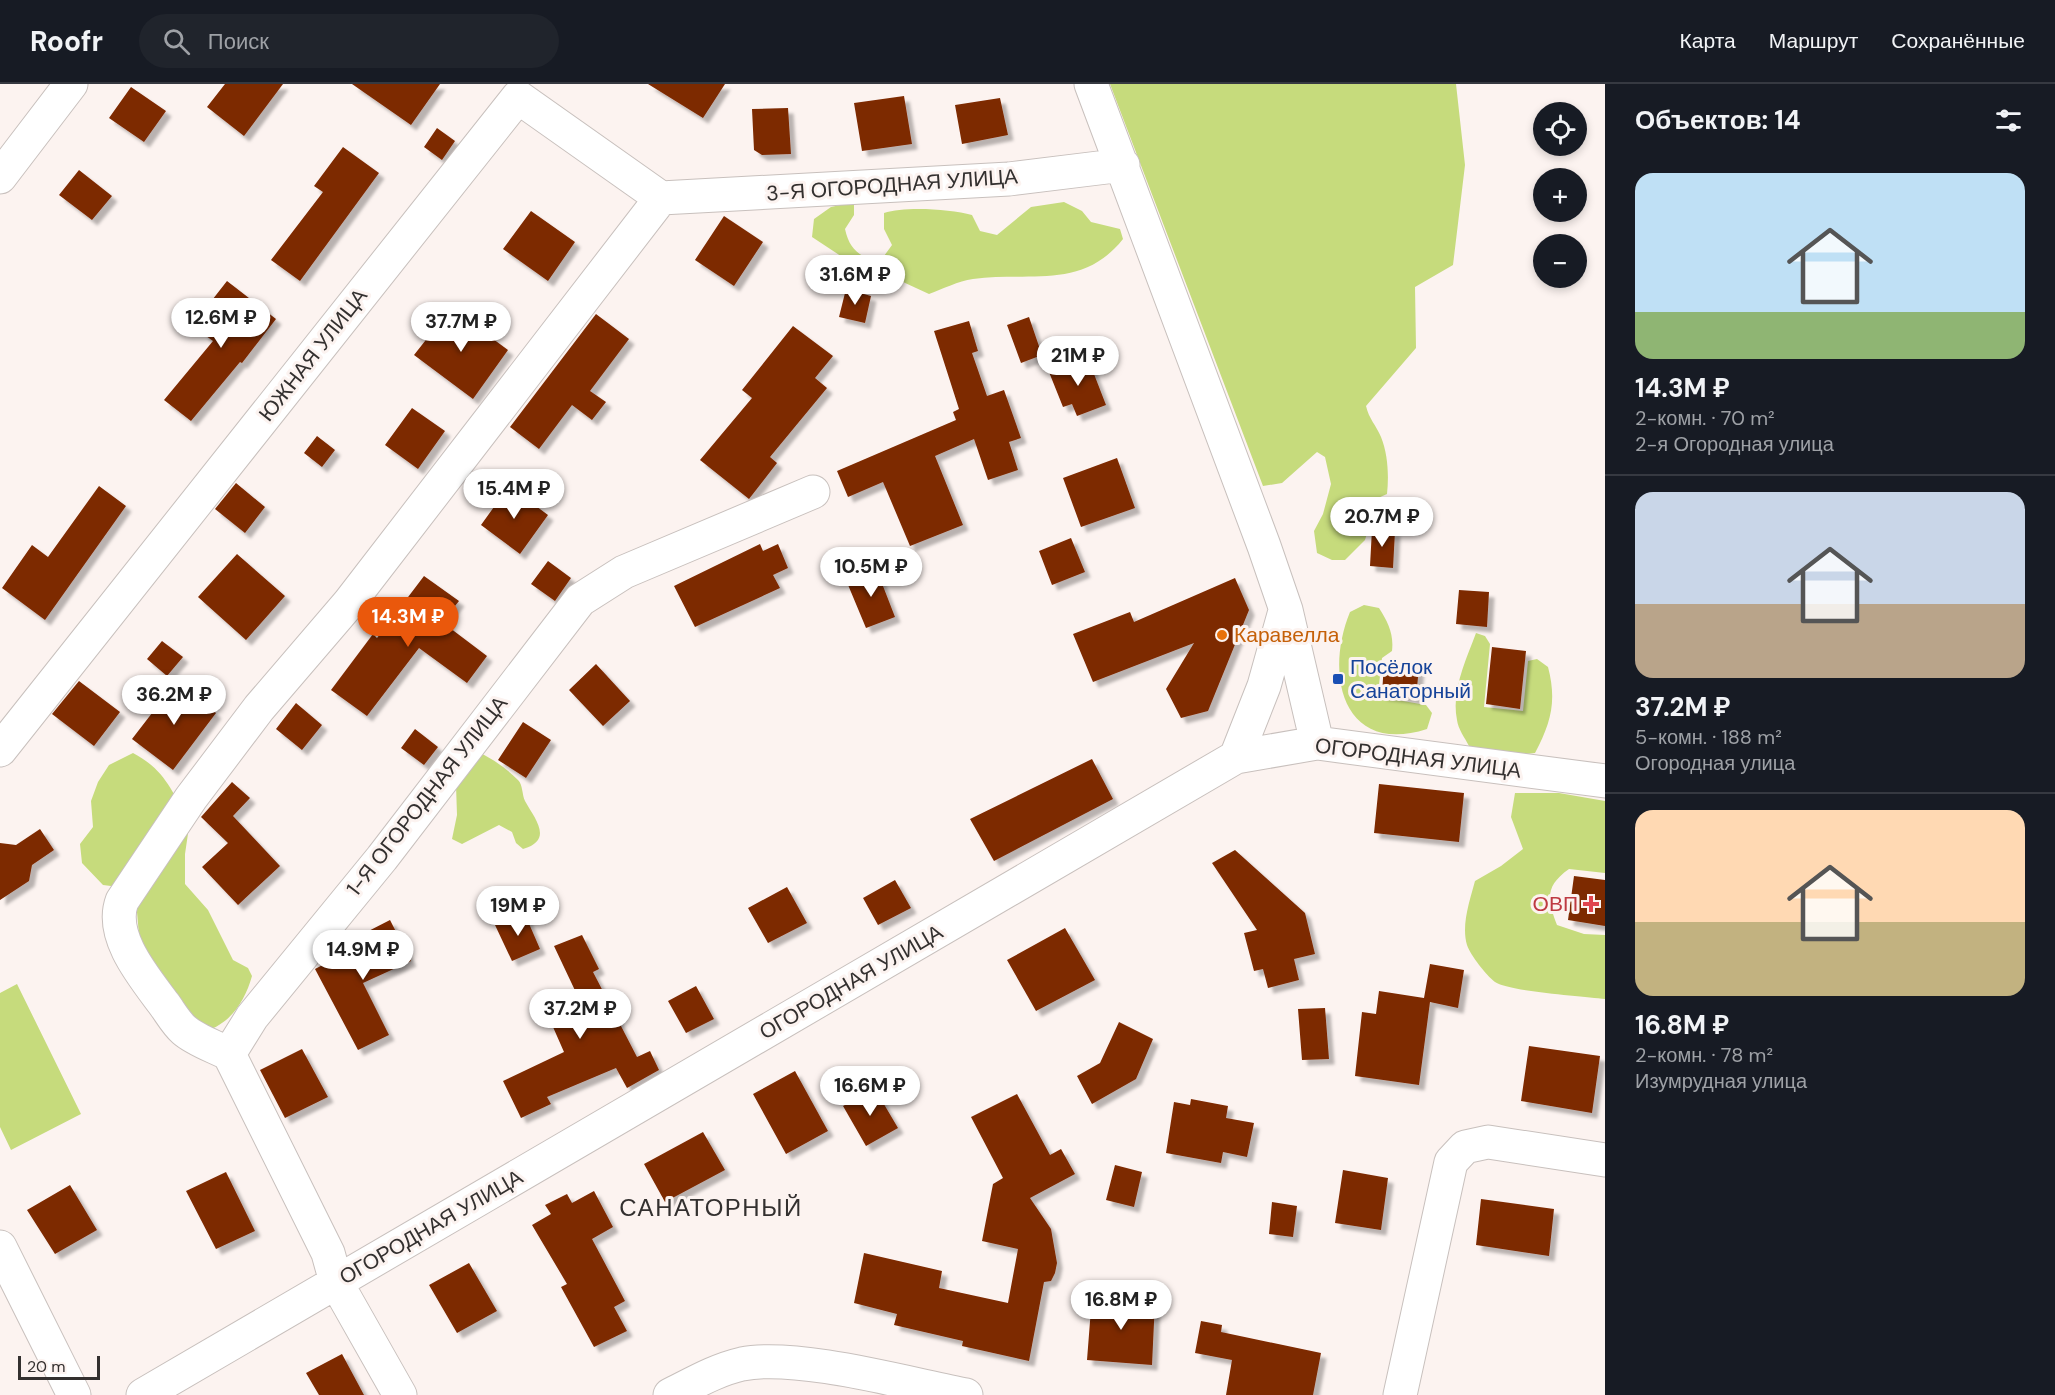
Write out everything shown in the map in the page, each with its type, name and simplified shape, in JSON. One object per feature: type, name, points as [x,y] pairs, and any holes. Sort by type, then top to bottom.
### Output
[{"type":"street","points":[[0,177],[71,84]]},
{"type":"street","points":[[1091,84],[1123,165],[1286,610],[1317,743]]},
{"type":"street","name":"ЮЖНАЯ УЛИЦА","points":[[0,750],[523,90],[661,198]]},
{"type":"street","name":"3-Я ОГОРОДНАЯ УЛИЦА","points":[[661,198],[998,179],[1123,165]]},
{"type":"street","points":[[400,1395],[336,1282],[328,1253],[230,1054],[184,1031],[143,976],[126,944],[118,911],[122,901],[191,798],[259,708],[349,603],[661,198]]},
{"type":"street","name":"1-Я ОГОРОДНАЯ УЛИЦА","points":[[230,1054],[252,1017],[382,858],[580,600],[624,572],[813,492]]},
{"type":"street","points":[[1236,757],[1264,686],[1286,610]]},
{"type":"street","name":"ОГОРОДНАЯ УЛИЦА","points":[[143,1395],[1236,757],[1317,743],[1605,781]]},
{"type":"street","points":[[1400,1395],[1451,1162],[1466,1147],[1488,1142],[1605,1160]]},
{"type":"street","points":[[0,1247],[74,1395]]},
{"type":"street","points":[[670,1395],[716,1371],[745,1364],[788,1363],[966,1395]]},
{"type":"green space","points":[[1110,84],[1456,84],[1465,165],[1453,265],[1415,287],[1416,348],[1366,406],[1381,437],[1387,458],[1387,494],[1378,498],[1365,540],[1345,560],[1332,560],[1317,553],[1314,531],[1323,514],[1331,484],[1325,457],[1317,452],[1282,483],[1263,486]]},
{"type":"green space","points":[[854,202],[854,215],[845,229],[854,249],[872,261],[884,256],[892,245],[884,229],[884,213],[915,209],[972,215],[980,231],[997,235],[1031,207],[1064,202],[1082,211],[1091,222],[1120,229],[1123,239],[1107,255],[1090,266],[1072,272],[1053,276],[973,279],[929,294],[903,282],[862,270],[812,237],[814,219],[831,207]]},
{"type":"green space","points":[[1364,605],[1379,608],[1388,623],[1392,639],[1392,651],[1382,658],[1378,694],[1380,697],[1426,705],[1432,713],[1427,729],[1399,734],[1376,731],[1359,720],[1347,704],[1341,684],[1339,661],[1342,636],[1350,612]]},
{"type":"green space","points":[[1476,633],[1485,636],[1490,644],[1484,707],[1523,711],[1528,661],[1537,659],[1548,667],[1552,691],[1551,712],[1535,753],[1499,757],[1469,746],[1460,730],[1456,698],[1464,665]]},
{"type":"green space","points":[[133,753],[161,774],[190,820],[185,854],[185,884],[208,910],[233,960],[248,968],[252,976],[236,1010],[223,1023],[206,1031],[154,972],[139,935],[135,889],[103,885],[82,863],[80,844],[93,827],[91,801],[98,782],[109,765]]},
{"type":"green space","points":[[480,753],[500,765],[520,782],[525,801],[539,828],[538,840],[532,845],[523,849],[516,843],[512,832],[499,825],[462,844],[452,839],[457,815],[456,785]]},
{"type":"green space","points":[[1515,793],[1559,793],[1605,801],[1605,873],[1569,869],[1552,887],[1550,900],[1557,925],[1584,934],[1605,935],[1605,999],[1531,991],[1495,982],[1475,960],[1467,945],[1466,921],[1475,881],[1501,866],[1523,849],[1511,817]]},
{"type":"green space","points":[[17,984],[81,1114],[11,1150],[0,1127],[0,993]]},
{"type":"building","points":[[225,84],[283,84],[244,136],[207,107]]},
{"type":"building","points":[[352,84],[440,84],[411,125]]},
{"type":"building","points":[[648,84],[725,84],[703,118]]},
{"type":"building","points":[[131,87],[166,111],[144,142],[109,118]]},
{"type":"building","points":[[904,96],[912,144],[862,151],[854,103]]},
{"type":"building","points":[[1000,98],[1008,135],[962,144],[955,105]]},
{"type":"building","points":[[788,108],[791,154],[762,155],[754,150],[752,109]]},
{"type":"building","points":[[437,128],[455,141],[442,160],[424,147]]},
{"type":"building","points":[[343,147],[379,173],[300,281],[271,260],[323,192],[314,186]]},
{"type":"building","points":[[79,170],[112,196],[92,220],[59,195]]},
{"type":"building","points":[[531,211],[575,242],[548,281],[503,249]]},
{"type":"building","points":[[724,216],[763,242],[734,286],[695,260]]},
{"type":"building","points":[[227,281],[276,319],[242,363],[240,362],[191,421],[164,400],[213,341],[202,333],[218,312],[209,304]]},
{"type":"building","points":[[846,289],[871,296],[865,323],[839,317]]},
{"type":"building","points":[[451,308],[508,350],[473,399],[414,355]]},
{"type":"building","points":[[596,314],[629,339],[590,391],[606,402],[592,420],[572,405],[539,449],[510,427]]},
{"type":"building","points":[[1029,317],[1042,355],[1021,363],[1007,325]]},
{"type":"building","points":[[969,321],[978,351],[972,353],[987,396],[1004,390],[1021,438],[1009,442],[1018,470],[988,480],[974,439],[935,456],[963,525],[910,546],[883,482],[848,497],[837,471],[956,420],[953,412],[959,409],[934,331]]},
{"type":"building","points":[[793,326],[833,356],[815,378],[827,388],[770,457],[777,463],[749,499],[700,460],[752,398],[742,390]]},
{"type":"building","points":[[1087,356],[1106,405],[1077,416],[1072,404],[1063,407],[1049,372]]},
{"type":"building","points":[[412,408],[445,431],[418,469],[385,445]]},
{"type":"building","points":[[317,436],[335,450],[322,467],[304,453]]},
{"type":"building","points":[[1117,458],[1135,508],[1081,527],[1063,478]]},
{"type":"building","points":[[236,483],[265,507],[245,533],[215,509]]},
{"type":"building","points":[[99,486],[126,506],[45,620],[2,588],[32,545],[48,557]]},
{"type":"building","points":[[509,486],[548,515],[520,554],[481,525]]},
{"type":"building","points":[[1372,529],[1395,531],[1393,568],[1370,566]]},
{"type":"building","points":[[1071,538],[1085,572],[1052,585],[1039,551]]},
{"type":"building","points":[[760,544],[763,551],[778,544],[788,568],[773,575],[780,588],[695,627],[674,586]]},
{"type":"building","points":[[237,554],[285,596],[246,640],[198,597]]},
{"type":"building","points":[[548,561],[571,578],[555,601],[531,584]]},
{"type":"building","points":[[876,568],[895,617],[866,628],[846,580]]},
{"type":"building","points":[[424,576],[459,601],[442,622],[487,656],[467,683],[419,648],[367,716],[331,690],[373,634],[377,638]]},
{"type":"building","points":[[1235,578],[1249,610],[1208,711],[1181,718],[1166,689],[1194,643],[1093,682],[1073,634],[1130,612],[1134,622]]},
{"type":"building","points":[[1459,590],[1489,592],[1487,627],[1456,624]]},
{"type":"building","points":[[162,641],[183,657],[167,676],[147,659]]},
{"type":"building","points":[[1492,647],[1526,651],[1520,709],[1486,704]]},
{"type":"building","points":[[1384,662],[1419,666],[1416,699],[1382,695]]},
{"type":"building","points":[[596,664],[630,701],[603,726],[569,690]]},
{"type":"building","points":[[79,681],[120,712],[94,746],[52,714]]},
{"type":"building","points":[[176,682],[216,713],[173,770],[132,739]]},
{"type":"building","points":[[296,703],[322,725],[302,750],[276,729]]},
{"type":"building","points":[[523,722],[551,740],[526,778],[498,760]]},
{"type":"building","points":[[415,729],[438,747],[424,765],[401,748]]},
{"type":"building","points":[[1092,759],[1113,799],[994,861],[970,819]]},
{"type":"building","points":[[232,782],[250,798],[233,816],[280,866],[238,905],[202,867],[228,843],[201,817]]},
{"type":"building","points":[[1379,784],[1464,793],[1459,842],[1374,833]]},
{"type":"building","points":[[40,829],[54,850],[32,865],[29,881],[0,900],[0,843],[16,845]]},
{"type":"building","points":[[1235,850],[1305,913],[1315,954],[1294,959],[1299,980],[1268,988],[1263,969],[1254,971],[1244,933],[1257,930],[1212,863]]},
{"type":"building","points":[[1574,876],[1605,880],[1605,926],[1568,920]]},
{"type":"building","points":[[895,880],[911,908],[878,925],[863,898]]},
{"type":"building","points":[[787,887],[807,923],[768,943],[748,908]]},
{"type":"building","points":[[524,912],[540,949],[512,961],[495,925]]},
{"type":"building","points":[[390,920],[411,961],[363,983],[389,1035],[358,1050],[315,969],[353,949],[349,941]]},
{"type":"building","points":[[1065,928],[1095,980],[1036,1011],[1007,960]]},
{"type":"building","points":[[582,935],[599,969],[593,972],[637,1057],[650,1051],[659,1070],[627,1088],[616,1068],[547,1097],[551,1104],[521,1118],[503,1081],[564,1052],[553,1027],[561,1024],[555,1013],[580,1001],[554,946]]},
{"type":"building","points":[[1430,964],[1464,970],[1458,1008],[1430,1002],[1419,1085],[1355,1076],[1362,1012],[1376,1014],[1379,991],[1424,998]]},
{"type":"building","points":[[696,986],[714,1019],[686,1033],[668,1001]]},
{"type":"building","points":[[1325,1008],[1329,1059],[1302,1060],[1298,1009]]},
{"type":"building","points":[[1119,1022],[1153,1039],[1136,1079],[1092,1104],[1077,1076],[1100,1063]]},
{"type":"building","points":[[1529,1046],[1600,1056],[1592,1113],[1521,1101]]},
{"type":"building","points":[[302,1049],[328,1097],[285,1118],[260,1070]]},
{"type":"building","points":[[795,1071],[828,1131],[786,1154],[753,1094]]},
{"type":"building","points":[[875,1089],[898,1128],[866,1146],[843,1106]]},
{"type":"building","points":[[1017,1094],[1050,1155],[1061,1149],[1075,1174],[1030,1198],[1051,1229],[1057,1263],[1051,1281],[1044,1282],[1029,1361],[962,1346],[963,1341],[894,1325],[897,1314],[854,1303],[864,1253],[942,1271],[939,1288],[1008,1303],[1018,1249],[982,1241],[993,1184],[1003,1178],[971,1117]]},
{"type":"building","points":[[1191,1099],[1228,1106],[1226,1118],[1254,1123],[1247,1157],[1223,1152],[1221,1163],[1166,1153],[1174,1102],[1190,1105]]},
{"type":"building","points":[[703,1132],[725,1170],[665,1202],[644,1164]]},
{"type":"building","points":[[1115,1165],[1142,1172],[1134,1207],[1106,1200]]},
{"type":"building","points":[[1343,1170],[1388,1178],[1381,1230],[1335,1223]]},
{"type":"building","points":[[226,1172],[255,1231],[216,1249],[186,1191]]},
{"type":"building","points":[[70,1185],[97,1230],[55,1254],[27,1210]]},
{"type":"building","points":[[594,1191],[613,1227],[592,1239],[625,1301],[614,1307],[627,1331],[594,1347],[561,1287],[567,1284],[532,1225],[551,1214],[545,1205],[567,1194],[572,1203]]},
{"type":"building","points":[[1481,1199],[1554,1209],[1549,1256],[1476,1245]]},
{"type":"building","points":[[1272,1202],[1297,1206],[1293,1237],[1269,1234]]},
{"type":"building","points":[[469,1263],[497,1311],[457,1333],[429,1285]]},
{"type":"building","points":[[1092,1296],[1155,1301],[1152,1365],[1087,1360]]},
{"type":"building","points":[[1201,1321],[1222,1325],[1221,1332],[1321,1353],[1313,1395],[1226,1395],[1232,1360],[1195,1353]]},
{"type":"building","points":[[342,1354],[364,1395],[319,1395],[306,1373]]},
{"type":"place","name":"Каравелла","points":[[1222,635]]},
{"type":"place","name":"Посёлок Санаторный","points":[[1338,679]]},
{"type":"place","name":"ОВП","points":[[1591,904]]},
{"type":"district","name":"САНАТОРНЫЙ","points":[[711,1207]]}]
